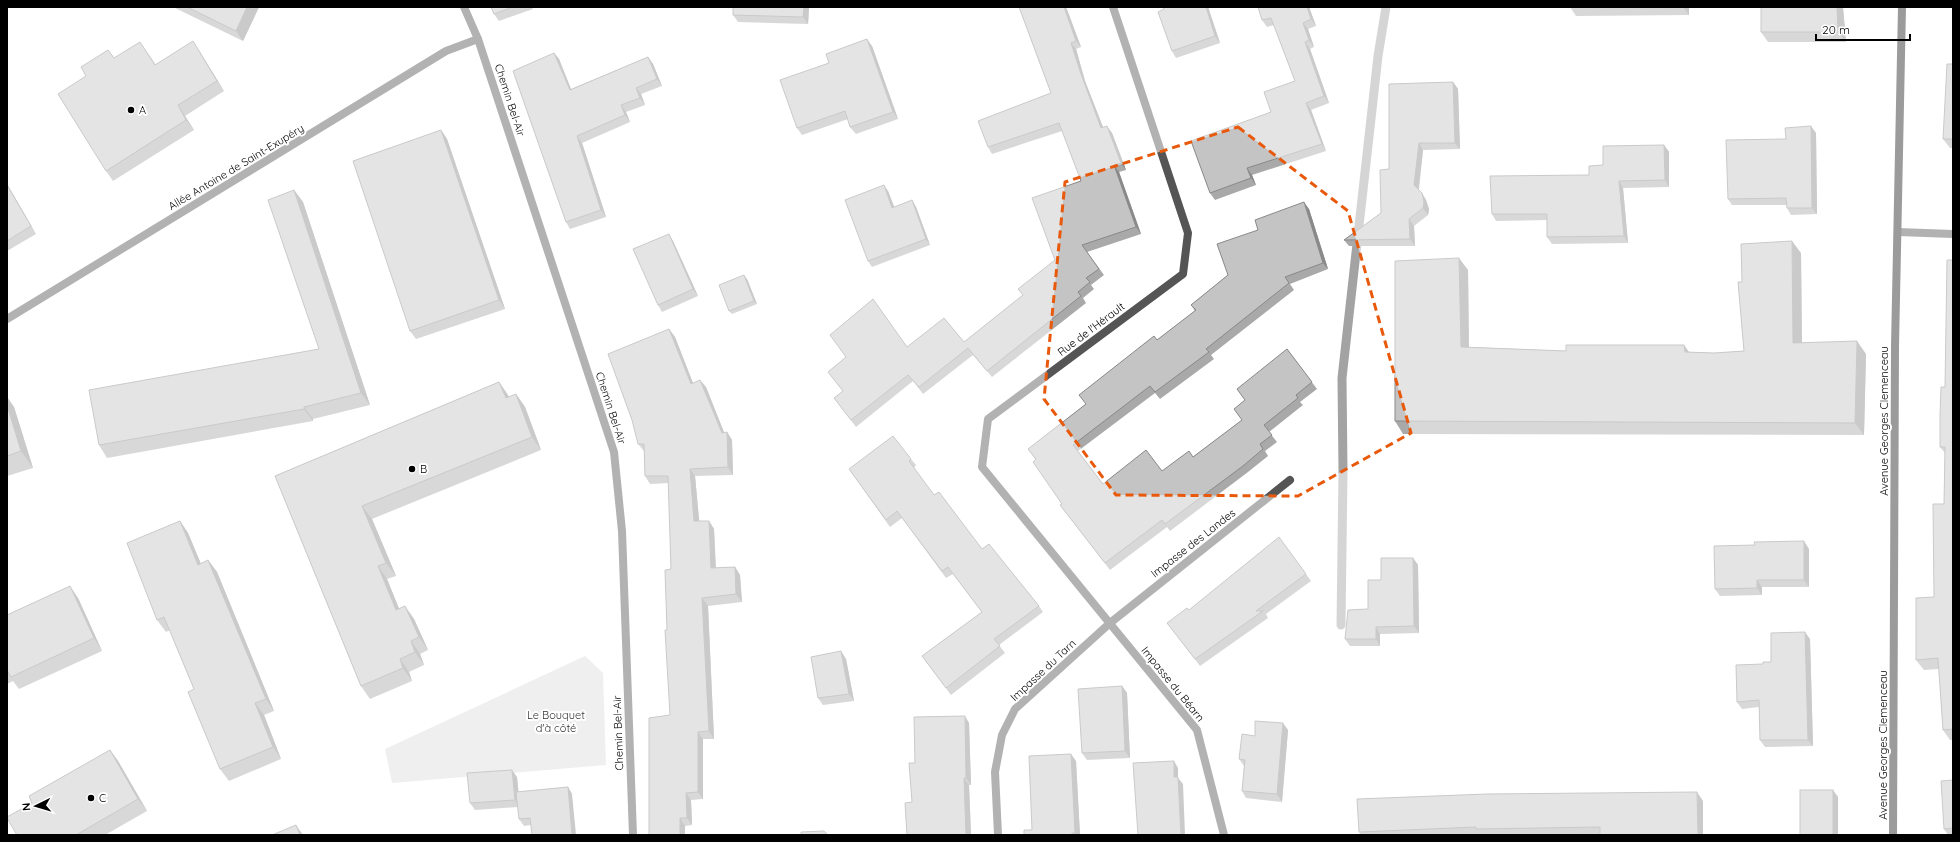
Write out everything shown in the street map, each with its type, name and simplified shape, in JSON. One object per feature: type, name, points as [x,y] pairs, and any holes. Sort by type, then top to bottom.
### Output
[{"type":"street","name":"Chemin Bel-Air","points":[[464,7],[478,38],[614,452],[622,531],[633,835]]},
{"type":"street","name":"Rue de l'Hérault","points":[[1110,623],[982,467],[988,419],[1183,274],[1188,233],[1113,7]]},
{"type":"street","name":"Avenue Georges Clemenceau","points":[[1893,835],[1895,346],[1902,7]]},
{"type":"street","name":"Allée Antoine de Saint-Exupéry","points":[[7,318],[446,52],[478,38]]},
{"type":"street","points":[[1898,232],[1953,234]]},
{"type":"street","name":"Impasse des Landes","points":[[1110,623],[1290,480]]},
{"type":"street","name":"Impasse du Tarn","points":[[998,835],[995,772],[1002,734],[1015,709],[1110,623]]},
{"type":"street","name":"Impasse du Béarn","points":[[1110,623],[1197,730],[1224,835]]},
{"type":"highlighted area","points":[[1238,127],[1348,211],[1411,433],[1298,496],[1116,495],[1044,399],[1065,182]]},
{"type":"green space","name":"Le Bouquet d'à côté","points":[[585,656],[603,673],[606,765],[392,783],[385,749]]},
{"type":"building","points":[[187,7],[247,7],[236,31]]},
{"type":"building","points":[[491,7],[513,7],[494,14]]},
{"type":"building","points":[[733,7],[804,7],[803,17],[733,15]]},
{"type":"building","points":[[1019,7],[1064,7],[1076,41],[1071,43],[1081,74],[1101,128],[1107,126],[1121,163],[1114,165],[1136,227],[1082,245],[1099,269],[1086,278],[1090,282],[1078,292],[1081,296],[987,371],[968,348],[919,387],[908,375],[851,420],[834,398],[843,391],[828,372],[846,357],[830,335],[873,299],[907,347],[944,318],[964,342],[1023,295],[1018,289],[1055,260],[1032,198],[1081,181],[1059,123],[988,147],[978,121],[1051,93]]},
{"type":"building","points":[[1163,7],[1206,7],[1215,36],[1172,51],[1158,12],[1164,9]]},
{"type":"building","points":[[1258,7],[1307,7],[1311,19],[1303,23],[1309,40],[1305,42],[1324,96],[1306,103],[1322,144],[1247,168],[1251,178],[1210,193],[1191,141],[1271,112],[1264,92],[1295,81],[1271,18],[1262,20]]},
{"type":"building","points":[[1761,7],[1837,7],[1838,32],[1761,32]]},
{"type":"building","points":[[867,39],[893,112],[850,127],[845,111],[797,128],[780,80],[829,63],[826,54]]},
{"type":"building","name":"A","points":[[193,41],[217,81],[178,105],[186,120],[106,171],[58,94],[86,76],[81,67],[108,50],[114,58],[140,42],[155,65]]},
{"type":"building","points":[[554,53],[570,90],[648,57],[657,79],[636,88],[640,98],[621,105],[625,115],[577,136],[601,210],[566,222],[513,71]]},
{"type":"building","points":[[1947,64],[1953,64],[1953,139],[1943,139]]},
{"type":"building","points":[[1453,82],[1455,143],[1419,143],[1414,185],[1422,193],[1424,202],[1423,208],[1409,219],[1410,239],[1344,240],[1381,213],[1380,170],[1389,169],[1389,84]]},
{"type":"building","points":[[1811,126],[1812,208],[1787,208],[1786,198],[1728,199],[1726,140],[1786,139],[1785,128]]},
{"type":"building","points":[[441,130],[499,300],[410,331],[353,161]]},
{"type":"building","points":[[1664,145],[1665,180],[1619,181],[1624,236],[1547,237],[1547,214],[1492,214],[1490,176],[1589,175],[1589,166],[1603,165],[1603,146]]},
{"type":"building","points":[[7,185],[31,226],[7,241]]},
{"type":"building","points":[[884,185],[892,208],[912,200],[926,239],[868,261],[845,200]]},
{"type":"building","points":[[294,190],[361,393],[304,407],[304,409],[99,445],[89,390],[319,349],[268,200]]},
{"type":"building","points":[[1304,202],[1323,263],[1285,277],[1289,283],[1206,349],[1209,352],[1155,392],[1150,386],[1073,445],[1103,484],[1146,450],[1162,471],[1189,451],[1193,457],[1242,420],[1234,409],[1245,400],[1237,389],[1287,349],[1312,382],[1296,395],[1298,398],[1264,425],[1272,435],[1260,444],[1263,449],[1243,466],[1165,524],[1162,520],[1105,563],[1060,505],[1062,504],[1033,462],[1036,459],[1028,449],[1086,404],[1079,395],[1154,336],[1157,340],[1196,310],[1191,305],[1228,275],[1217,244],[1258,230],[1255,220]]},
{"type":"building","points":[[669,234],[693,289],[658,305],[633,249]]},
{"type":"building","points":[[1792,241],[1793,343],[1857,341],[1855,423],[1395,421],[1395,261],[1459,258],[1461,347],[1566,351],[1566,345],[1684,345],[1685,352],[1714,353],[1744,351],[1738,282],[1742,282],[1741,244]]},
{"type":"building","points":[[1947,260],[1953,260],[1953,729],[1943,730],[1938,658],[1916,660],[1916,598],[1934,597],[1933,504],[1944,504],[1945,447],[1940,447],[1940,416],[1941,387],[1945,387]]},
{"type":"building","points":[[744,275],[754,301],[729,311],[719,285]]},
{"type":"building","points":[[669,329],[691,384],[700,380],[722,433],[727,432],[728,467],[690,469],[694,521],[709,521],[711,568],[735,567],[736,594],[702,598],[709,731],[698,732],[698,792],[686,793],[687,818],[680,818],[680,835],[649,835],[649,718],[670,715],[665,630],[667,630],[665,570],[671,569],[668,476],[645,476],[644,444],[638,444],[632,420],[608,354]]},
{"type":"building","points":[[499,382],[506,398],[516,394],[532,437],[362,506],[386,563],[378,566],[396,610],[405,606],[419,637],[411,641],[415,652],[400,659],[403,668],[361,686],[275,476]]},
{"type":"building","points":[[7,405],[21,451],[7,456]]},
{"type":"building","points":[[893,436],[911,459],[909,461],[934,495],[939,492],[982,549],[989,544],[1039,606],[994,639],[1000,646],[946,688],[922,656],[982,612],[948,567],[942,571],[897,511],[886,520],[849,469]]},
{"type":"building","points":[[180,521],[198,565],[208,560],[266,699],[255,703],[273,747],[220,769],[188,692],[194,689],[164,617],[157,620],[127,543]]},
{"type":"building","points":[[1279,537],[1306,574],[1256,611],[1263,611],[1195,659],[1167,623],[1187,608],[1189,610]]},
{"type":"building","points":[[1804,541],[1804,580],[1757,580],[1757,588],[1715,589],[1714,546],[1755,545],[1754,542]]},
{"type":"building","points":[[1381,558],[1413,558],[1414,626],[1376,627],[1376,639],[1345,639],[1348,610],[1368,609],[1368,580],[1381,580]]},
{"type":"building","points":[[70,586],[94,638],[11,677],[7,670],[7,615]]},
{"type":"building","points":[[1805,632],[1808,740],[1760,740],[1759,700],[1737,702],[1736,665],[1763,664],[1763,662],[1771,662],[1771,633]]},
{"type":"building","points":[[841,651],[849,694],[818,698],[811,657]]},
{"type":"building","points":[[1122,686],[1125,751],[1082,753],[1078,689]]},
{"type":"building","points":[[965,716],[966,778],[964,778],[966,835],[907,835],[905,803],[912,802],[909,763],[915,763],[914,717]]},
{"type":"building","points":[[1255,721],[1283,723],[1277,794],[1242,791],[1245,760],[1239,759],[1242,734],[1255,736]]},
{"type":"building","name":"C","points":[[110,750],[138,799],[76,835],[17,835],[7,817],[32,803],[29,796]]},
{"type":"building","points":[[1071,754],[1075,833],[1072,833],[1072,835],[1024,835],[1024,830],[1032,830],[1029,756]]},
{"type":"building","points":[[1174,761],[1174,777],[1178,777],[1181,835],[1138,835],[1133,763]]},
{"type":"building","points":[[512,770],[515,800],[470,803],[467,773]]},
{"type":"building","points":[[1953,780],[1953,828],[1944,829],[1941,781]]},
{"type":"building","points":[[568,787],[572,835],[532,835],[530,818],[519,819],[516,792]]},
{"type":"building","points":[[1800,790],[1833,790],[1833,835],[1800,835]]},
{"type":"building","points":[[1697,792],[1698,835],[1600,835],[1600,827],[1476,829],[1476,827],[1359,832],[1357,799],[1487,794]]},
{"type":"building","points":[[296,825],[300,835],[272,835]]},
{"type":"building","points":[[824,831],[828,835],[801,835],[801,832]]},
{"type":"waterway","points":[[1341,625],[1343,471],[1342,378],[1378,56],[1386,7]]},
{"type":"place","name":"A","points":[[131,110]]},
{"type":"place","name":"B","points":[[412,469]]},
{"type":"place","name":"C","points":[[91,798]]}]
